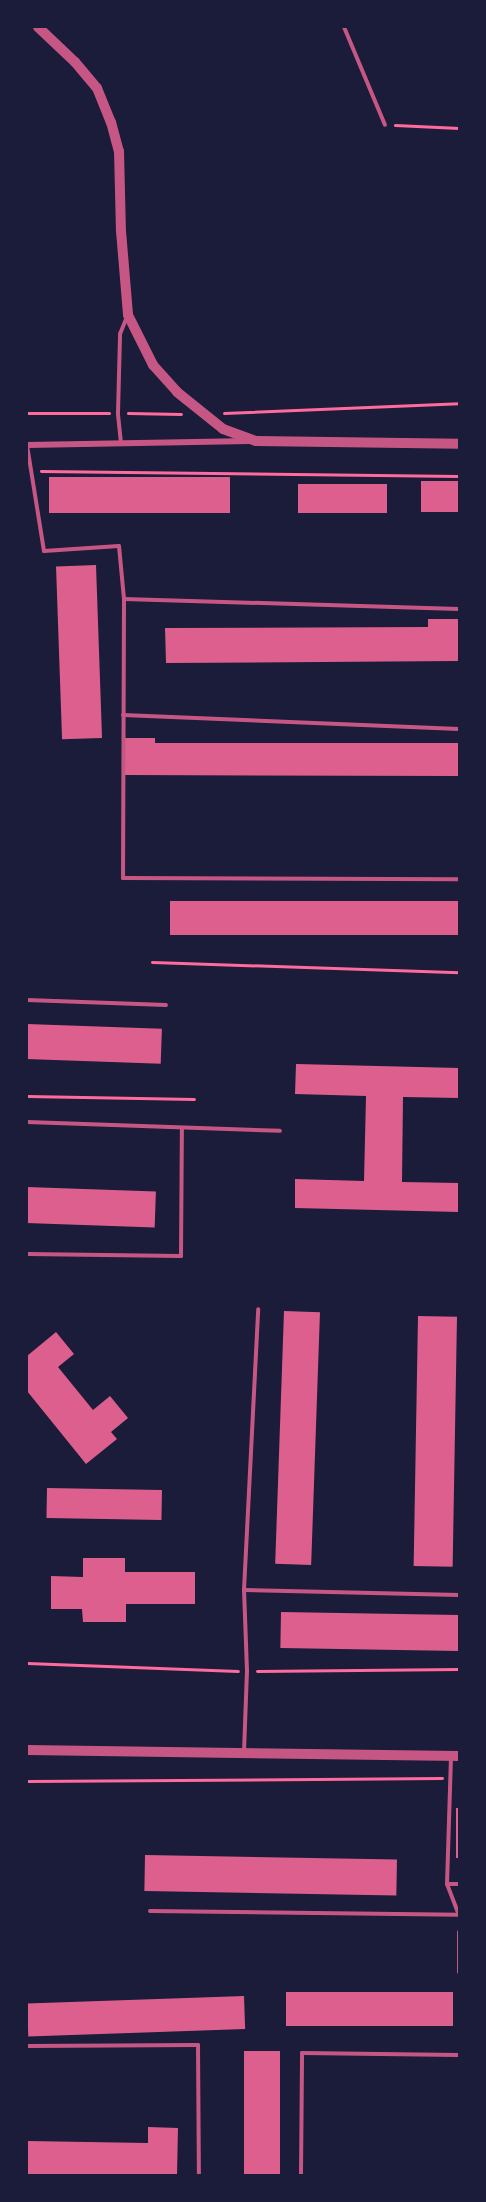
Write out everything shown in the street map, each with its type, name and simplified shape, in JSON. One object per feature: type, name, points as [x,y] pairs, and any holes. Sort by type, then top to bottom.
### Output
[{"type":"street","points":[[38,27],[75,62],[97,88],[111,122],[119,151],[121,231],[128,315],[153,365],[202,414],[223,429],[256,441]]},
{"type":"street","points":[[27,445],[256,441],[459,444]]},
{"type":"street","points":[[27,1750],[455,1756]]},
{"type":"lane","points":[[344,27],[385,125]]},
{"type":"lane","points":[[122,444],[118,413],[120,334],[128,315]]},
{"type":"lane","points":[[27,445],[44,551],[118,546],[123,599],[123,878],[459,879]]},
{"type":"lane","points":[[123,599],[459,609]]},
{"type":"lane","points":[[123,715],[459,729]]},
{"type":"lane","points":[[27,1000],[166,1005]]},
{"type":"lane","points":[[27,1122],[280,1131]]},
{"type":"lane","points":[[27,1254],[181,1256],[182,1128]]},
{"type":"lane","points":[[244,1753],[247,1671],[244,1590],[258,1309]]},
{"type":"lane","points":[[244,1590],[459,1595]]},
{"type":"lane","points":[[150,1911],[459,1915],[447,1884],[450,1778],[455,1756]]},
{"type":"lane","points":[[447,1884],[459,1884]]},
{"type":"lane","points":[[459,1932],[459,1972]]},
{"type":"lane","points":[[27,2046],[198,2045],[199,2175]]},
{"type":"lane","points":[[301,2175],[302,2053],[459,2055]]},
{"type":"path","points":[[385,125],[459,128]]},
{"type":"path","points":[[27,413],[202,414],[459,403]]},
{"type":"path","points":[[30,471],[459,476]]},
{"type":"path","points":[[152,962],[459,972]]},
{"type":"path","points":[[27,1096],[194,1099]]},
{"type":"path","points":[[27,1781],[450,1778]]},
{"type":"building","points":[[49,477],[230,477],[230,513],[49,513]]},
{"type":"building","points":[[421,481],[459,481],[459,512],[421,512]]},
{"type":"building","points":[[298,484],[387,484],[387,513],[298,513]]},
{"type":"building","points":[[96,565],[102,738],[62,739],[56,566]]},
{"type":"building","points":[[428,619],[459,619],[459,661],[166,663],[165,628],[428,627]]},
{"type":"building","points":[[125,738],[155,738],[155,743],[459,743],[459,776],[125,775]]},
{"type":"building","points":[[170,901],[459,901],[459,935],[170,935]]},
{"type":"building","points":[[27,1024],[162,1029],[161,1064],[27,1059]]},
{"type":"building","points":[[296,1064],[459,1068],[459,1098],[403,1097],[402,1182],[459,1183],[459,1212],[295,1208],[295,1179],[364,1181],[366,1096],[295,1094]]},
{"type":"building","points":[[27,1187],[156,1192],[155,1227],[27,1223]]},
{"type":"building","points":[[284,1311],[320,1312],[311,1565],[275,1564]]},
{"type":"building","points":[[418,1316],[457,1317],[453,1567],[414,1566]]},
{"type":"building","points":[[56,1332],[74,1354],[58,1367],[93,1410],[110,1396],[128,1418],[111,1432],[117,1439],[86,1464],[27,1391],[27,1356]]},
{"type":"building","points":[[47,1488],[162,1490],[161,1520],[46,1518]]},
{"type":"building","points":[[83,1558],[125,1558],[125,1572],[195,1572],[195,1604],[126,1604],[126,1622],[83,1622],[82,1609],[51,1609],[51,1576],[83,1577]]},
{"type":"building","points":[[281,1612],[459,1615],[458,1651],[280,1648]]},
{"type":"building","points":[[456,1808],[459,1808],[459,1858],[456,1858]]},
{"type":"building","points":[[145,1855],[397,1859],[396,1895],[144,1891]]},
{"type":"building","points":[[286,1992],[453,1992],[453,2026],[286,2026]]},
{"type":"building","points":[[244,1996],[245,2029],[28,2037],[27,2004]]},
{"type":"building","points":[[244,2051],[280,2051],[280,2175],[244,2175]]},
{"type":"building","points":[[148,2127],[178,2128],[177,2175],[27,2175],[27,2141],[148,2143]]}]
